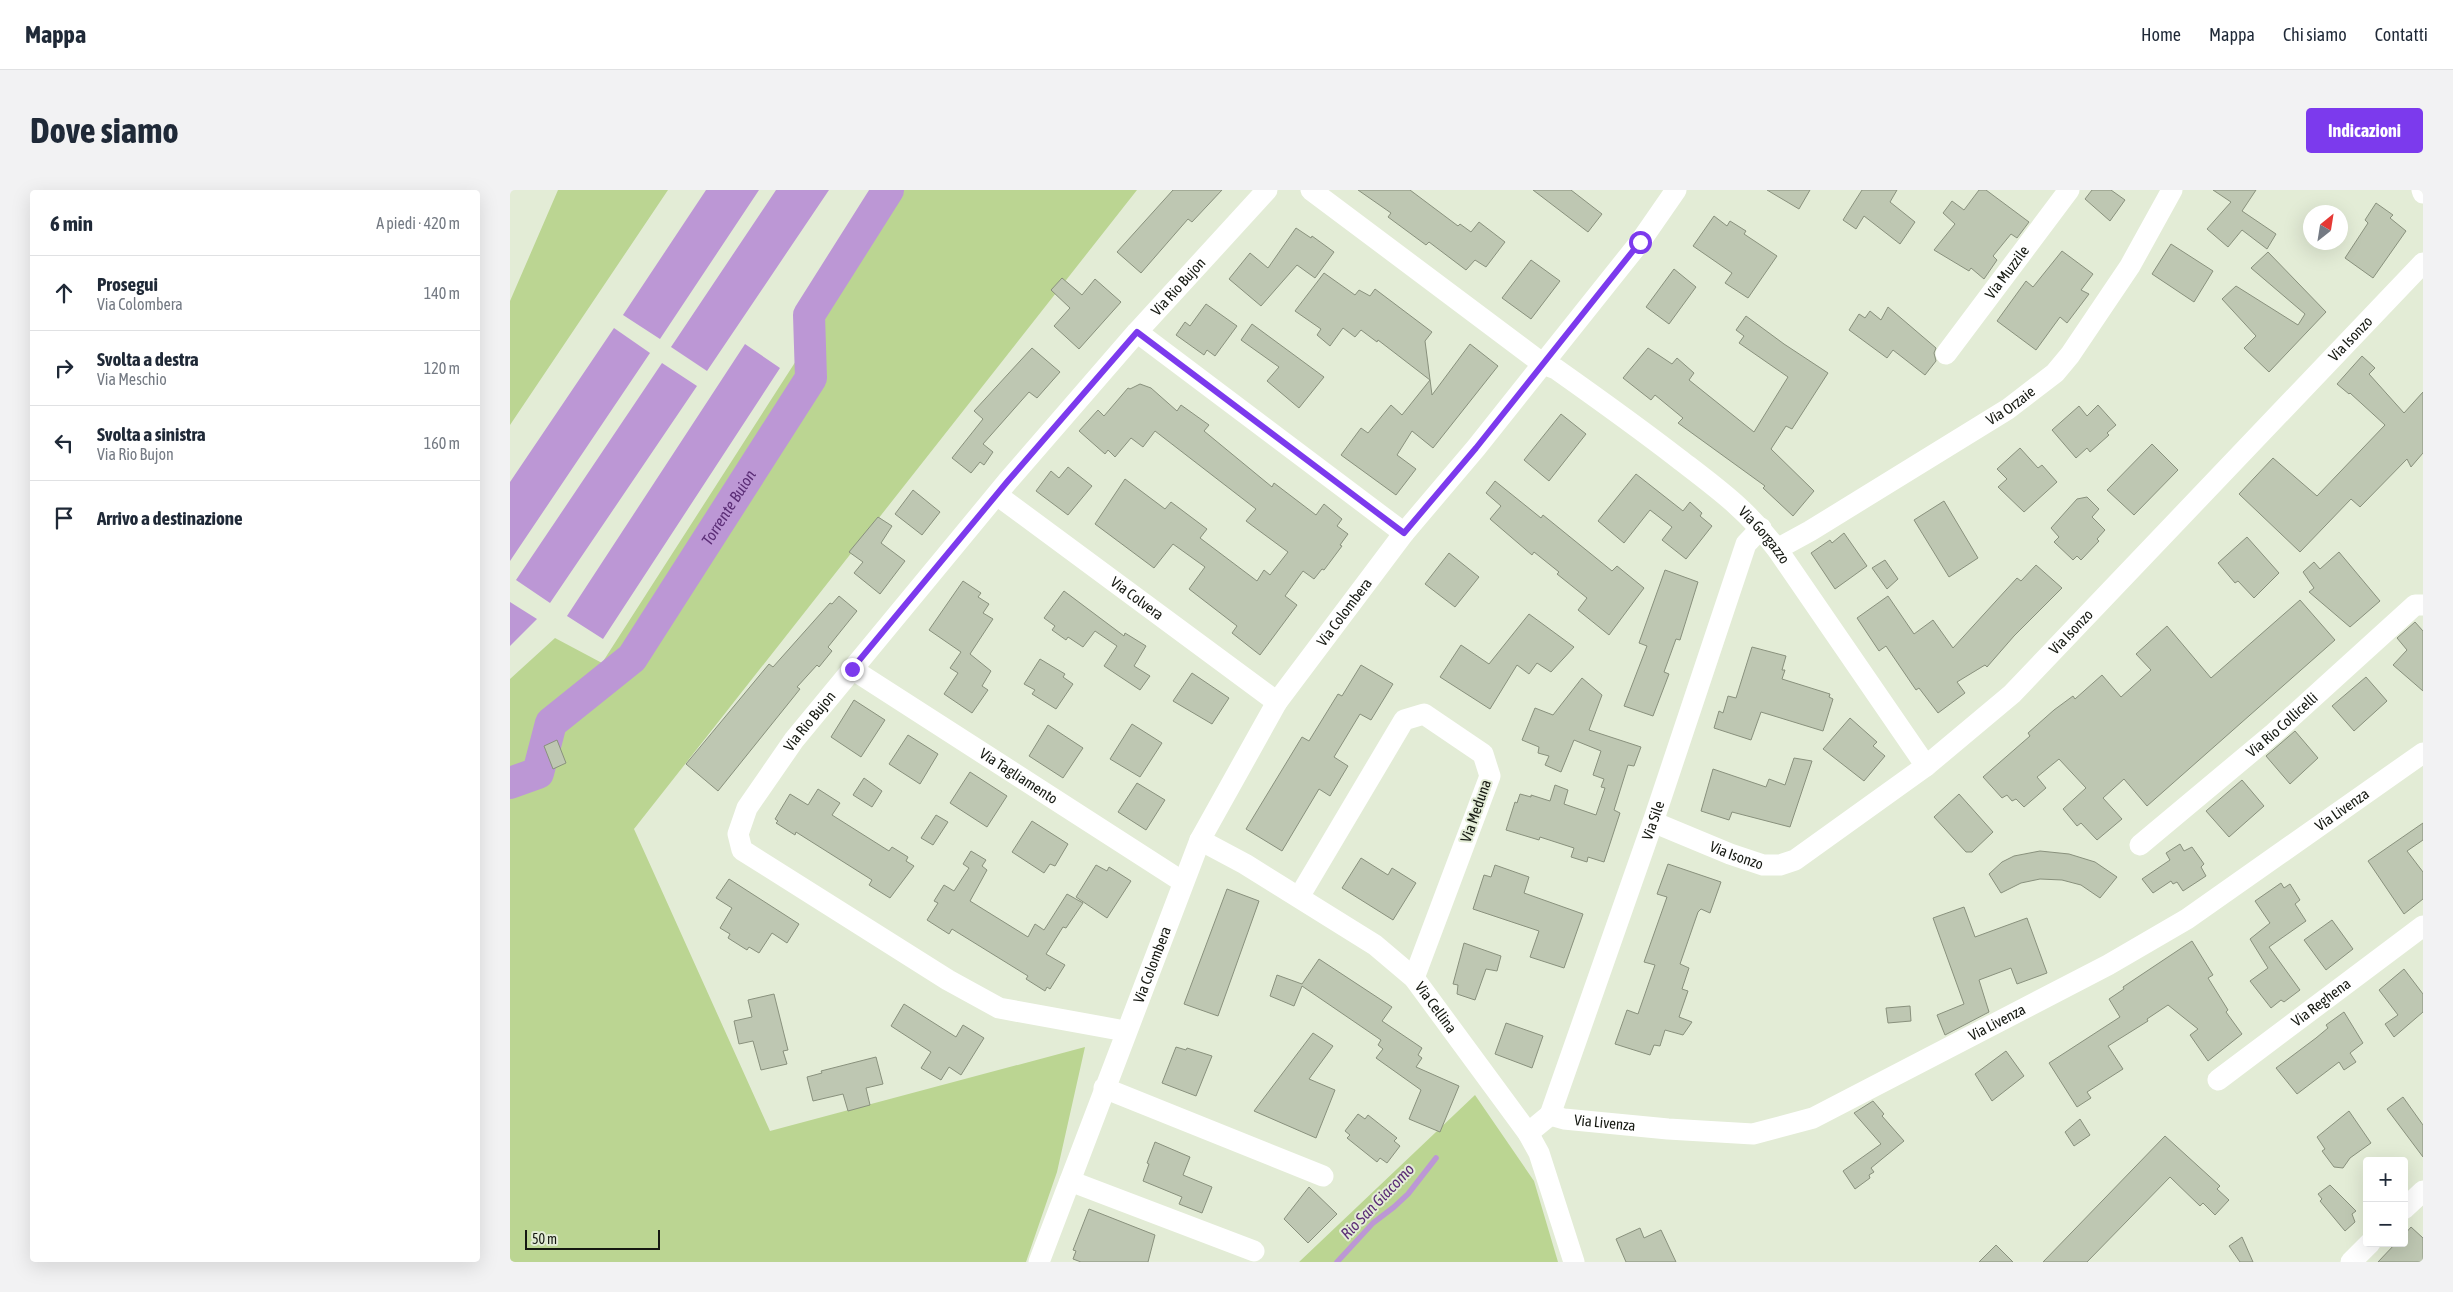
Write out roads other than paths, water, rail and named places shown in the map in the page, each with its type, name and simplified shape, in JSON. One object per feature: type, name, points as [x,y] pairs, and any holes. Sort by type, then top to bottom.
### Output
[{"type":"street","name":"Via Rio Bujon","points":[[1125,1032],[999,1008],[948,980],[742,850],[738,834],[747,808],[794,740],[852,669],[997,495],[1137,332],[1268,190]]},
{"type":"street","points":[[1311,190],[1543,364]]},
{"type":"street","name":"Via Colombera","points":[[1040,1262],[1125,1032],[1200,840],[1276,702],[1404,533],[1476,448],[1640,242],[1676,190]]},
{"type":"street","name":"Via Muzzile","points":[[1946,354],[2069,190]]},
{"type":"street","name":"Via Orzaie","points":[[1776,549],[1810,531],[2008,409],[2055,373],[2070,355],[2130,266],[2172,190]]},
{"type":"street","name":"Via Isonzo","points":[[1653,822],[1730,854],[1763,865],[1780,865],[1795,860],[1926,766],[2012,694],[2423,263]]},
{"type":"street","points":[[1137,332],[1404,533]]},
{"type":"street","name":"Via Gorgazzo","points":[[1543,364],[1556,369],[1640,429],[1737,504],[1761,528],[1926,766]]},
{"type":"street","name":"Via Colvera","points":[[997,495],[1276,702]]},
{"type":"street","name":"Via Sile","points":[[1550,1114],[1653,822],[1746,544],[1761,528]]},
{"type":"street","name":"Via Rio Collicelli","points":[[2140,845],[2274,733],[2415,605],[2423,605]]},
{"type":"street","name":"Via Tagliamento","points":[[852,669],[1183,882]]},
{"type":"street","name":"Via Meduna","points":[[1299,897],[1404,720],[1424,714],[1483,754],[1490,776],[1414,978]]},
{"type":"street","name":"Via Livenza","points":[[1550,1114],[1564,1119],[1668,1129],[1754,1134],[1813,1118],[2108,965],[2187,919],[2423,754]]},
{"type":"street","name":"Via Cellina","points":[[1200,840],[1299,897],[1375,945],[1414,978],[1528,1133],[1539,1153],[1574,1262]]},
{"type":"street","name":"Via Reghena","points":[[2218,1080],[2423,926]]},
{"type":"street","points":[[1104,1088],[1324,1176]]},
{"type":"street","points":[[1528,1133],[1550,1114]]},
{"type":"street","points":[[1070,1180],[1254,1251]]},
{"type":"street","points":[[2408,1205],[2423,1191]]},
{"type":"street","points":[[2351,1262],[2366,1247]]},
{"type":"waterway","name":"Torrente Buion","points":[[510,783],[538,773],[551,723],[632,658],[811,378],[809,315],[888,190]]},
{"type":"waterway","name":"Rio San Giacomo","points":[[1337,1262],[1373,1223],[1408,1194],[1436,1158]]}]
